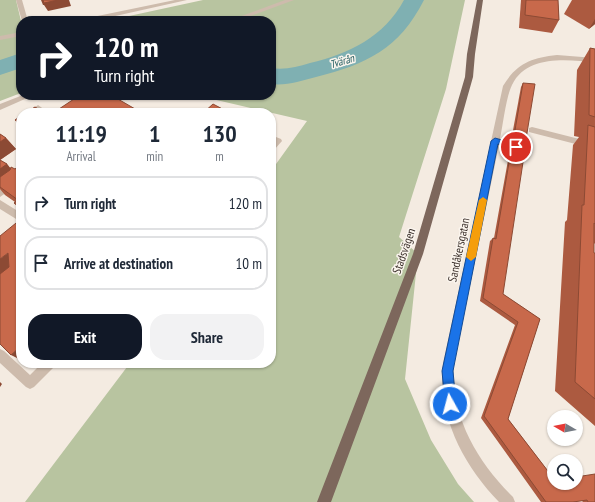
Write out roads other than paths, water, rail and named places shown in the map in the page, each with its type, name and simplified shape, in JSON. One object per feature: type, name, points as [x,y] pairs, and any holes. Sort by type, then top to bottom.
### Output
[{"type":"main road","name":"Stadsvägen","points":[[324,502],[418,254],[469,77],[471,54],[480,0]]},
{"type":"street","points":[[19,0],[24,16]]},
{"type":"street","points":[[107,16],[184,0]]},
{"type":"street","points":[[245,16],[291,0]]},
{"type":"street","points":[[0,38],[16,35]]},
{"type":"street","name":"Sandåkersgatan","points":[[508,502],[491,483],[463,441],[452,415],[448,393],[448,371],[495,141],[507,86],[511,77],[527,64],[542,59],[557,58],[595,60]]},
{"type":"street","points":[[0,107],[18,100]]},
{"type":"street","points":[[532,130],[595,146]]},
{"type":"street","points":[[495,141],[529,150]]},
{"type":"street","points":[[0,193],[16,181]]},
{"type":"street","points":[[0,204],[16,215]]},
{"type":"street","points":[[0,355],[30,383],[45,368]]},
{"type":"waterway","name":"Tvärån","points":[[276,77],[298,74],[336,64],[366,52],[382,40],[398,24],[414,0]]},
{"type":"waterway","name":"Tvärån","points":[[0,68],[16,62]]}]
